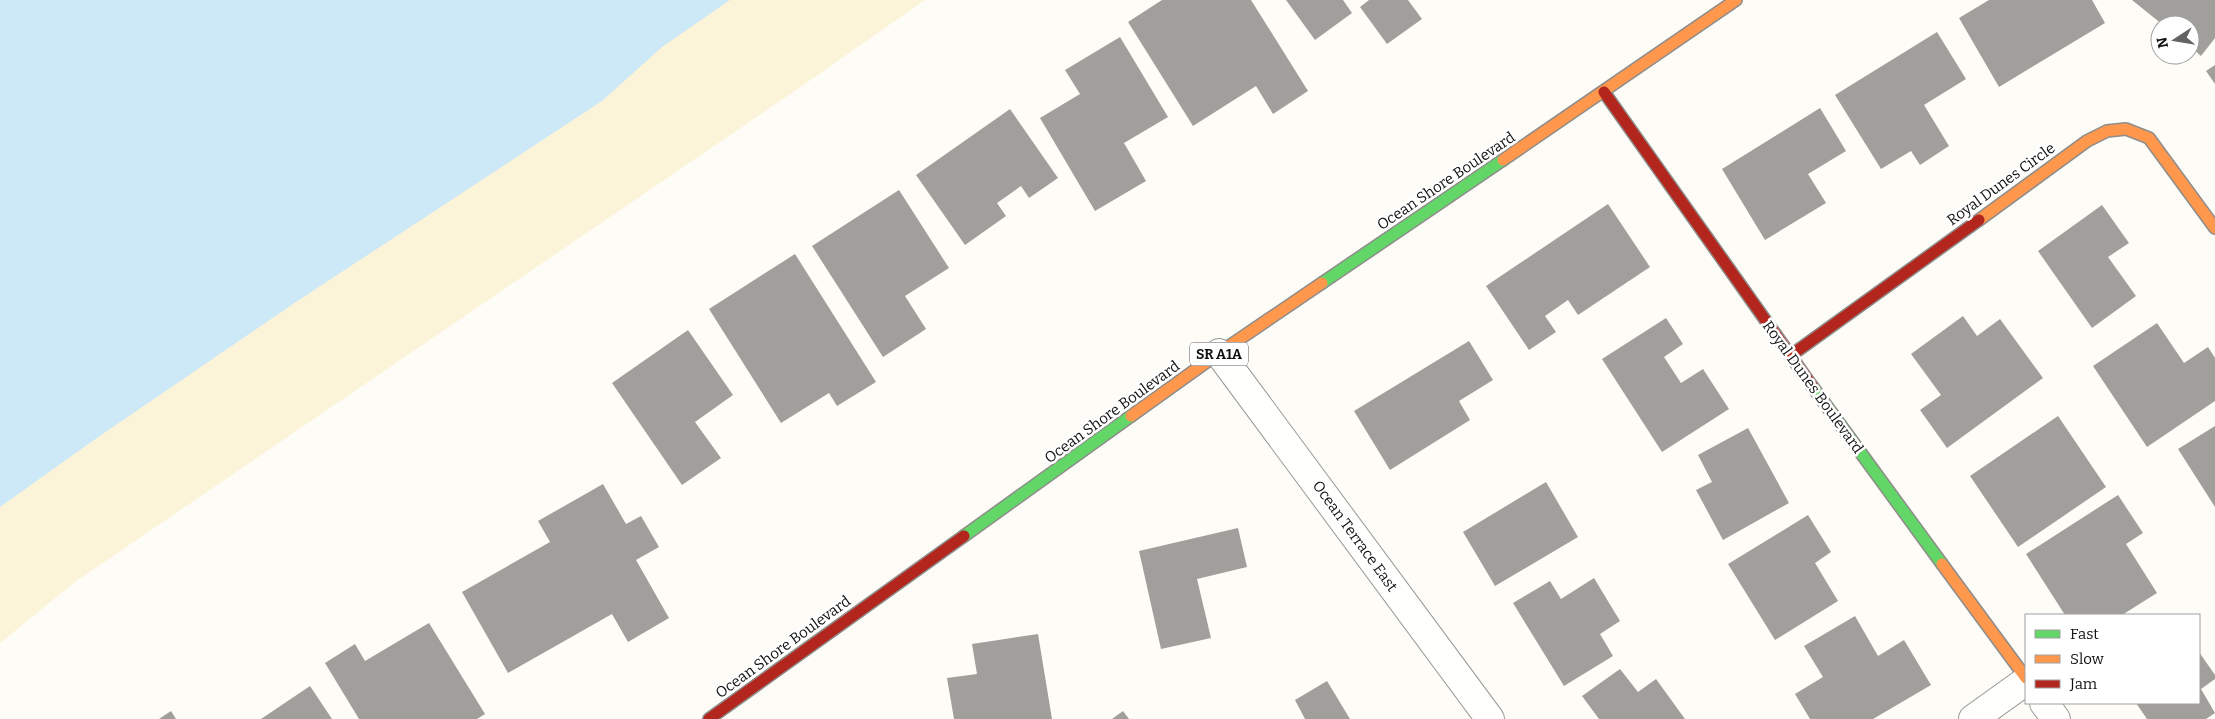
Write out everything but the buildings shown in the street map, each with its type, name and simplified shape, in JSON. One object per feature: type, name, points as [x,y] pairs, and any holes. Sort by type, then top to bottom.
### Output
[{"type":"street","name":"Ocean Shore Boulevard","points":[[709,719],[1219,354],[1736,0]]},
{"type":"street","name":"Royal Dunes Boulevard","points":[[1604,92],[1790,356],[2025,678]]},
{"type":"street","name":"Royal Dunes Circle","points":[[1790,356],[2087,141],[2107,131],[2126,130],[2149,138],[2215,228]]},
{"type":"street","name":"Ocean Terrace East","points":[[1219,354],[1490,719]]},
{"type":"street","points":[[1973,719],[2025,680]]},
{"type":"street","points":[[2045,704],[2056,719]]},
{"type":"sand","points":[[701,0],[925,0],[75,582],[0,643],[0,487]]},
{"type":"water","points":[[0,0],[730,0],[662,47],[602,101],[296,302],[94,440],[0,507]]},
{"type":"traffic: fast","points":[[1322,283],[1503,160]]},
{"type":"traffic: fast","points":[[1812,386],[1942,564]]},
{"type":"traffic: fast","points":[[964,536],[1131,416]]},
{"type":"traffic: slow","points":[[1503,160],[1736,0]]},
{"type":"traffic: slow","points":[[1979,220],[2087,141],[2107,131],[2126,129],[2149,138],[2215,228]]},
{"type":"traffic: slow","points":[[1131,416],[1322,283]]},
{"type":"traffic: slow","points":[[1942,564],[2025,677]]},
{"type":"traffic: jam","points":[[1604,92],[1812,386]]},
{"type":"traffic: jam","points":[[1790,356],[1979,220]]},
{"type":"traffic: jam","points":[[709,719],[964,536]]}]
